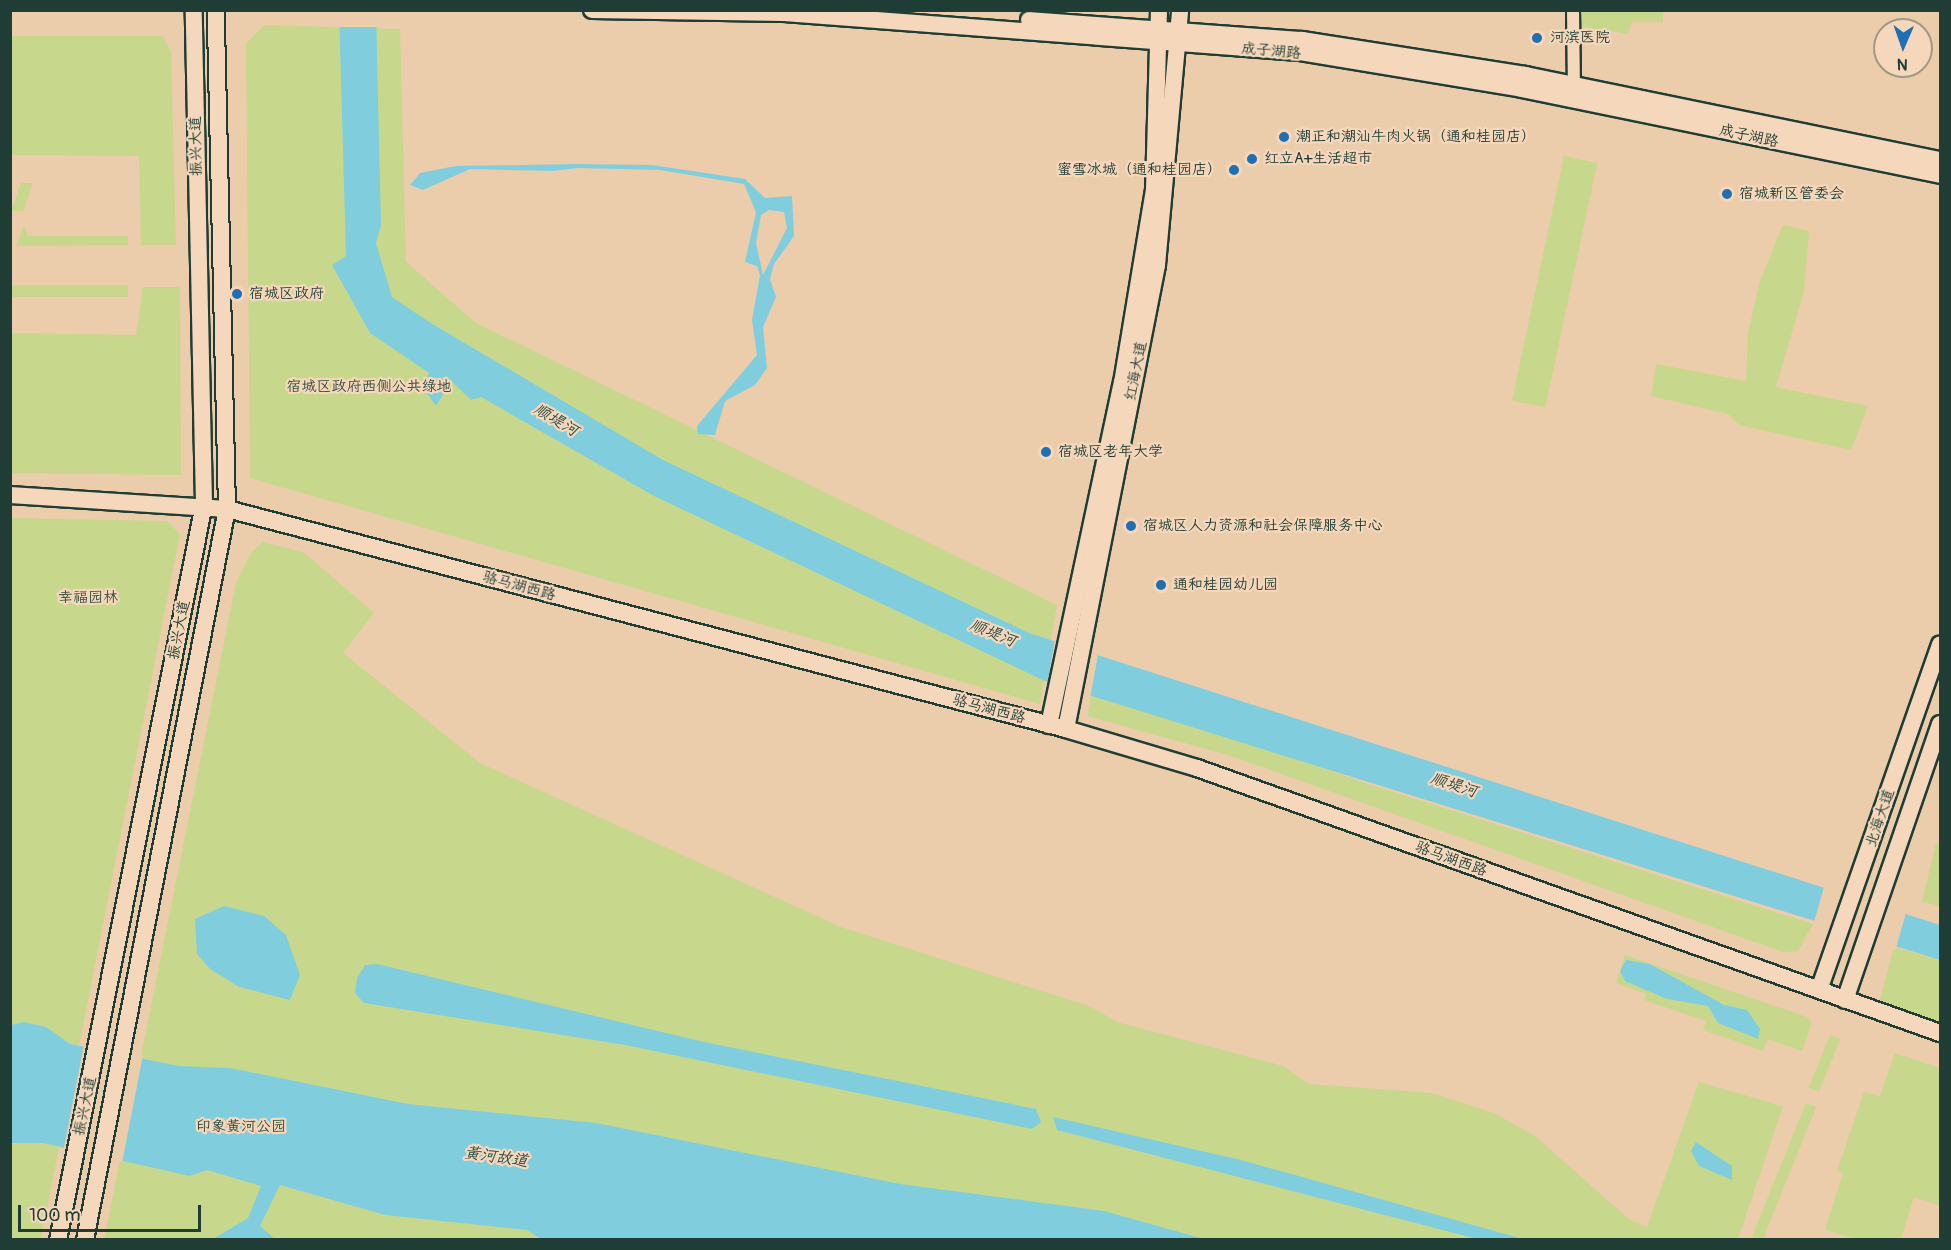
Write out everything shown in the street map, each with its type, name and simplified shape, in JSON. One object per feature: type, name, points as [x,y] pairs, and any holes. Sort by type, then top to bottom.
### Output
[{"type":"street","name":"振兴大道","points":[[58,1239],[204,504],[194,10]]},
{"type":"street","name":"振兴大道","points":[[85,1239],[227,509],[216,10]]},
{"type":"street","name":"成子湖路","points":[[592,10],[784,13],[1180,37],[1574,92],[1941,160]]},
{"type":"street","name":"成子湖路","points":[[893,10],[1159,36]]},
{"type":"street","name":"红海大道","points":[[1049,725],[1122,383],[1154,189],[1159,10]]},
{"type":"street","name":"红海大道","points":[[1066,729],[1157,265],[1180,37],[1180,10]]},
{"type":"street","points":[[1573,10],[1574,92]]},
{"type":"street","name":"成子湖路","points":[[1574,92],[1941,175]]},
{"type":"street","name":"骆马湖西路","points":[[10,495],[204,504],[227,509],[1066,729],[1197,768],[1941,1033]]},
{"type":"street","name":"北海大道","points":[[1819,990],[1941,645]]},
{"type":"street","name":"北海大道","points":[[1845,1000],[1941,724]]},
{"type":"green space","points":[[1578,11],[1663,11],[1663,22],[1632,22],[1628,34],[1578,26]]},
{"type":"green space","name":"宿城区政府西侧公共绿地","points":[[264,25],[400,29],[406,262],[476,323],[1057,605],[1040,704],[250,478],[246,43]]},
{"type":"green space","points":[[11,36],[163,36],[171,52],[176,245],[141,245],[139,156],[11,155]]},
{"type":"green space","points":[[1564,156],[1597,163],[1545,408],[1512,401]]},
{"type":"green space","points":[[21,183],[33,183],[23,211],[11,211]]},
{"type":"green space","points":[[24,225],[28,236],[128,236],[128,245],[16,246]]},
{"type":"green space","points":[[1783,225],[1809,231],[1804,291],[1776,387],[1868,406],[1851,450],[1739,425],[1728,414],[1651,396],[1656,364],[1746,381],[1748,333],[1760,281]]},
{"type":"green space","points":[[11,285],[128,285],[128,297],[11,297]]},
{"type":"green space","points":[[143,287],[180,287],[181,475],[11,473],[11,333],[136,335]]},
{"type":"green space","name":"幸福园林","points":[[11,518],[167,521],[180,534],[41,1239],[11,1240]]},
{"type":"green space","name":"印象黄河公园","points":[[263,542],[303,552],[374,613],[343,653],[480,763],[841,927],[1089,1006],[1117,1022],[1283,1066],[1309,1084],[1432,1093],[1494,1113],[1535,1136],[1630,1220],[1647,1227],[1699,1082],[1783,1106],[1738,1239],[104,1240],[236,583],[251,553]]},
{"type":"green space","points":[[1091,695],[1228,734],[1374,786],[1813,924],[1798,951],[1783,952],[1228,755],[1088,716]]},
{"type":"green space","points":[[1936,843],[1940,844],[1940,906],[1922,902]]},
{"type":"green space","points":[[1894,947],[1940,960],[1940,1022],[1880,1000]]},
{"type":"green space","points":[[1625,955],[1807,1017],[1812,1022],[1802,1051],[1768,1039],[1763,1051],[1703,1030],[1706,1021],[1644,1000],[1646,994],[1616,983]]},
{"type":"green space","points":[[1830,1035],[1840,1039],[1819,1092],[1809,1088]]},
{"type":"green space","points":[[1895,1053],[1940,1068],[1940,1206],[1914,1197],[1901,1239],[1856,1239],[1825,1230],[1843,1173],[1837,1171],[1864,1092],[1880,1096]]},
{"type":"green space","points":[[1806,1103],[1816,1107],[1763,1240],[1752,1237]]},
{"type":"water","name":"顺堤河","points":[[339,11],[376,11],[381,225],[376,243],[392,297],[434,325],[663,460],[1029,633],[1940,925],[1940,960],[1047,682],[654,496],[481,397],[471,400],[446,376],[436,388],[444,393],[436,406],[424,389],[429,373],[370,333],[332,265],[346,256]]},
{"type":"water","points":[[652,165],[745,179],[765,198],[792,196],[794,236],[774,264],[770,279],[776,297],[763,327],[767,368],[755,385],[725,401],[715,435],[698,434],[697,426],[757,355],[752,320],[760,275],[757,266],[745,262],[756,212],[744,184],[660,170],[578,168],[553,171],[470,169],[423,190],[410,185],[420,173],[456,166]],"holes":[[[769,210],[784,212],[787,228],[763,275],[756,243],[761,215]]]},
{"type":"water","points":[[224,906],[264,916],[286,935],[300,975],[290,1000],[239,987],[210,969],[197,954],[195,919]]},
{"type":"water","points":[[1626,960],[1650,964],[1724,1005],[1747,1010],[1760,1029],[1758,1039],[1718,1023],[1708,1006],[1667,999],[1625,981],[1620,971]]},
{"type":"water","points":[[377,964],[704,1042],[1036,1109],[1041,1122],[1032,1129],[625,1045],[364,1003],[355,993],[357,978],[365,965]]},
{"type":"water","name":"黄河故道","points":[[24,1022],[46,1027],[70,1044],[179,1066],[230,1068],[408,1104],[596,1123],[900,1184],[1104,1211],[1204,1239],[541,1239],[527,1230],[385,1215],[280,1185],[260,1226],[275,1239],[213,1239],[248,1218],[261,1186],[207,1170],[190,1176],[43,1143],[11,1143],[11,1025]]},
{"type":"water","points":[[1053,1117],[1241,1160],[1523,1239],[1477,1239],[1057,1130]]},
{"type":"water","points":[[1696,1142],[1732,1166],[1732,1180],[1699,1166],[1691,1151]]},
{"type":"pier","points":[[336,10],[379,10],[379,27],[336,27]]},
{"type":"pier","points":[[1055,639],[1098,655],[1090,698],[1047,685]]},
{"type":"pier","points":[[1824,887],[1907,911],[1895,950],[1813,926]]},
{"type":"pier","points":[[84,1044],[143,1055],[122,1161],[63,1150]]},
{"type":"place","name":"河滨医院","points":[[1537,38]]},
{"type":"place","name":"潮正和潮汕牛肉火锅（通和桂园店）","points":[[1284,137]]},
{"type":"place","name":"红立A+生活超市","points":[[1252,159]]},
{"type":"place","name":"蜜雪冰城（通和桂园店）","points":[[1234,170]]},
{"type":"place","name":"宿城新区管委会","points":[[1727,194]]},
{"type":"place","name":"宿城区政府","points":[[237,294]]},
{"type":"place","name":"宿城区老年大学","points":[[1046,452]]},
{"type":"place","name":"宿城区人力资源和社会保障服务中心","points":[[1131,526]]},
{"type":"place","name":"通和桂园幼儿园","points":[[1161,585]]}]
